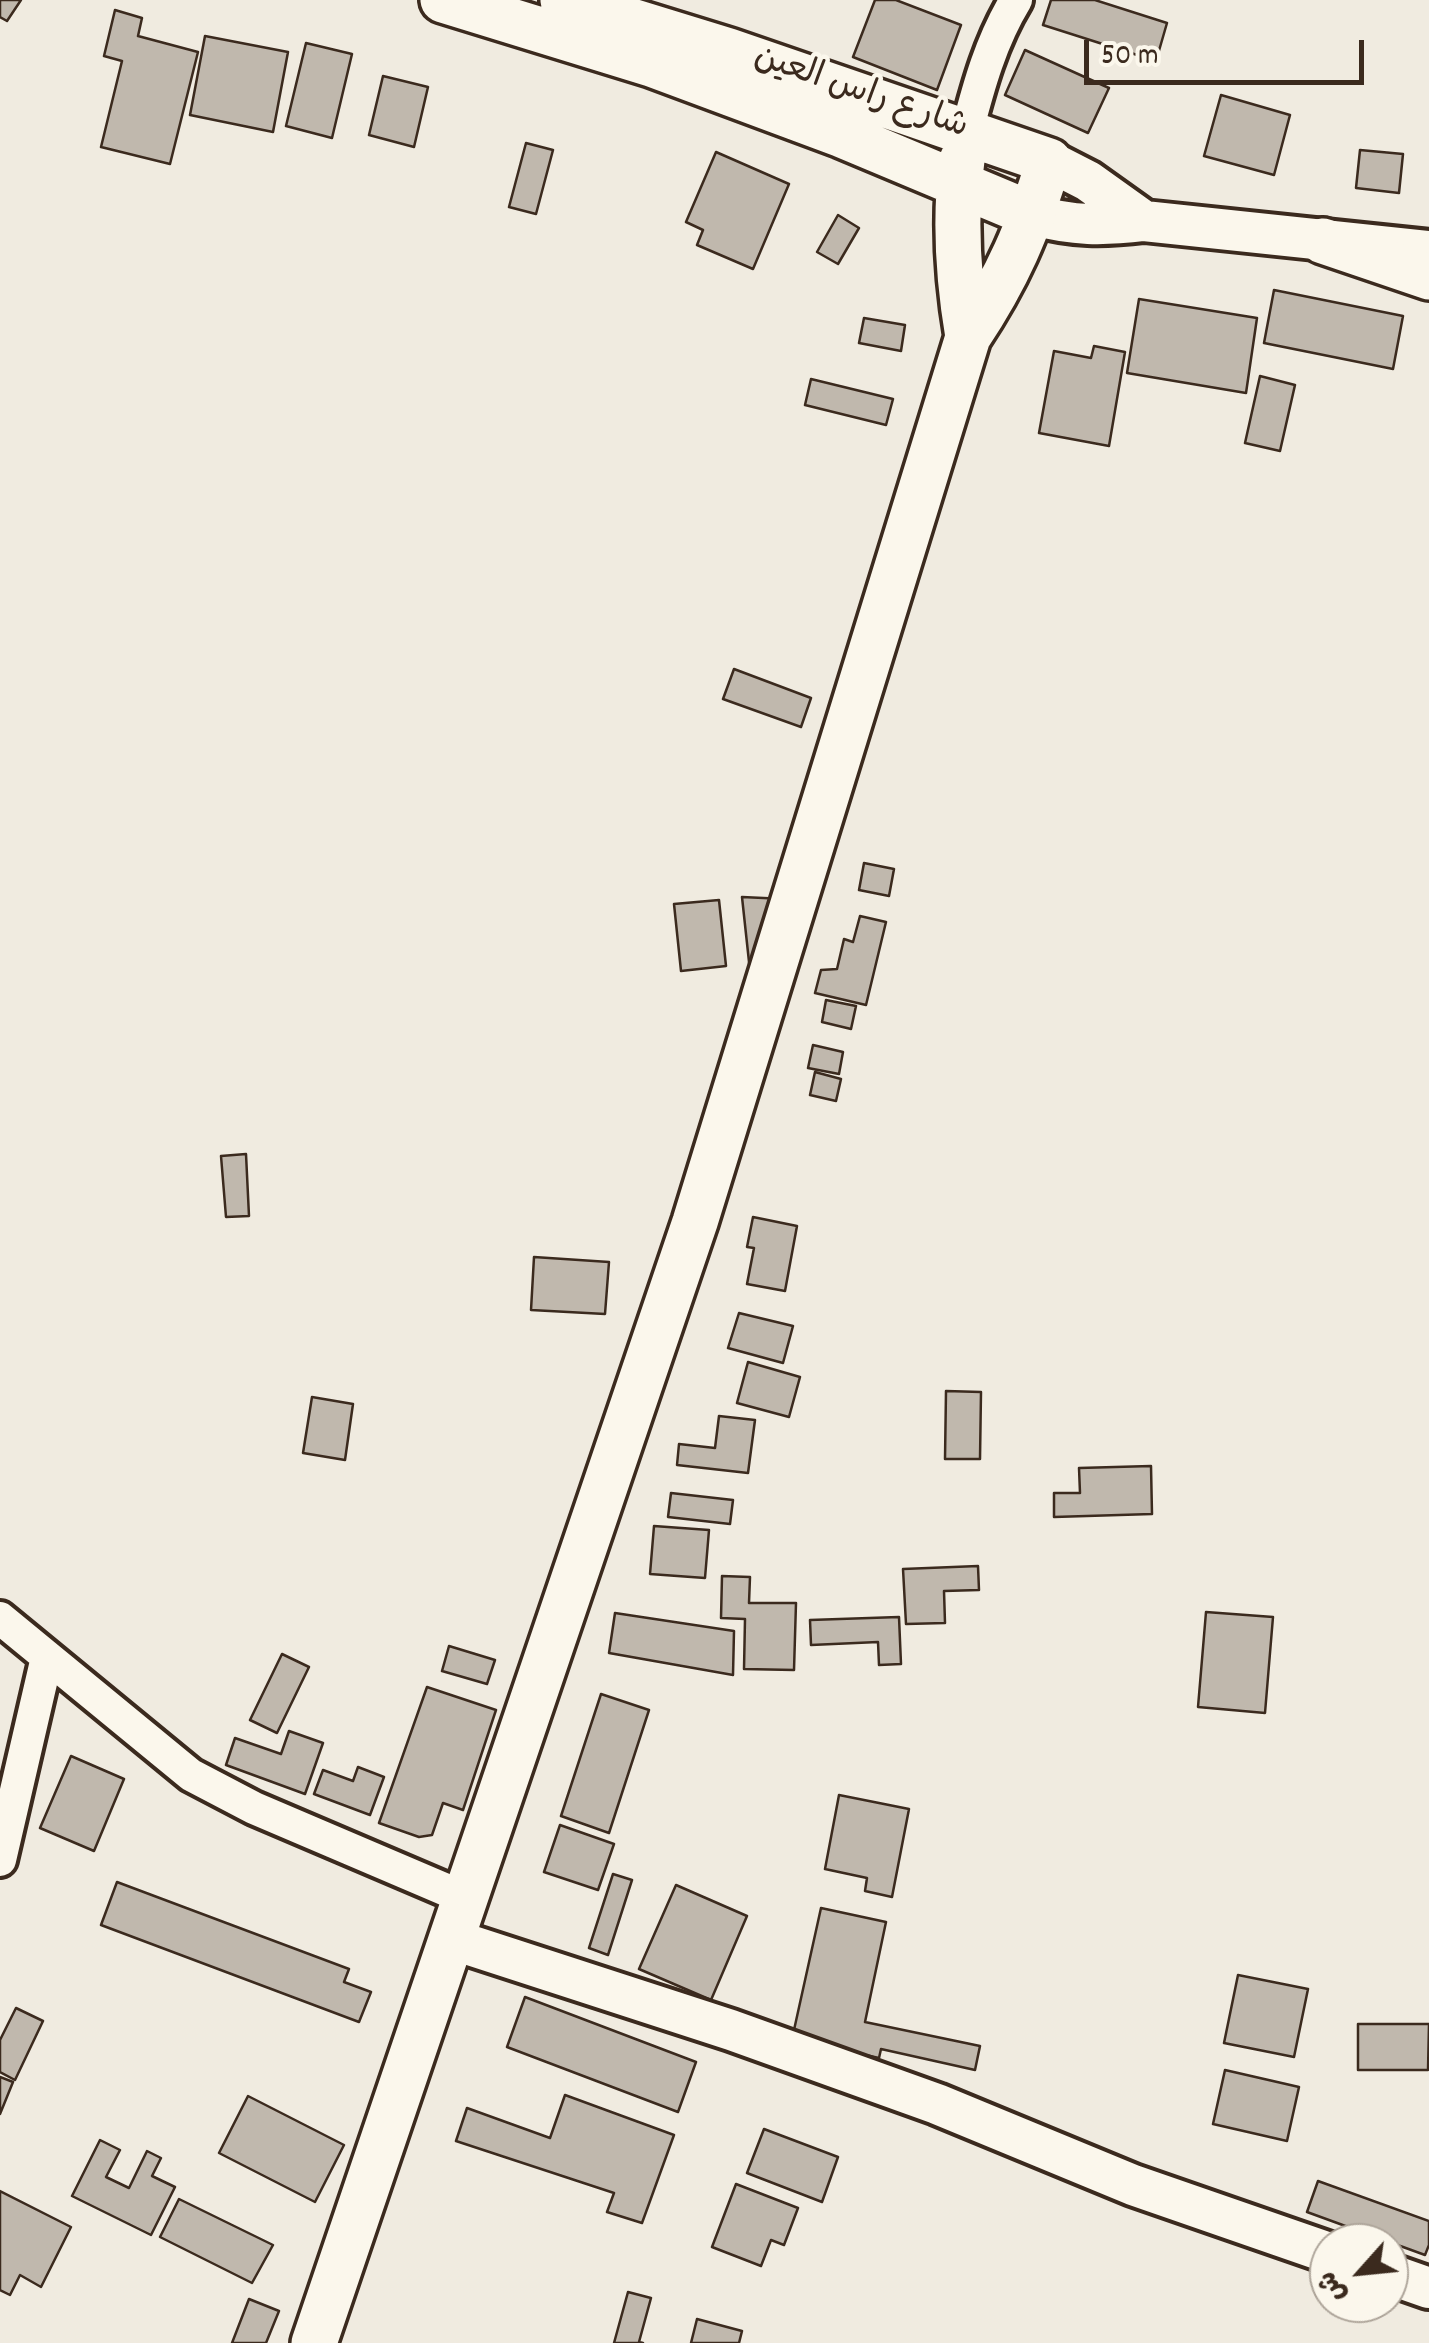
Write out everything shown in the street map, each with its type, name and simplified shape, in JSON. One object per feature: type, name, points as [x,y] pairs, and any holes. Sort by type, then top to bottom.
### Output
[{"type":"main road","points":[[443,0],[651,64],[842,135],[1033,214]]},
{"type":"main road","name":"شارع راس العين","points":[[563,0],[729,51],[1049,161]]},
{"type":"main road","points":[[967,131],[959,185],[958,262],[968,337]]},
{"type":"main road","points":[[314,2343],[695,1222],[968,337],[1001,285],[1033,214],[1049,161]]},
{"type":"main road","points":[[1323,241],[1429,277]]},
{"type":"street","points":[[967,131],[1000,26],[1016,0]]},
{"type":"street","name":"شارع راس العين","points":[[1049,161],[1088,181],[1144,221]]},
{"type":"street","points":[[1033,214],[1082,226],[1144,221],[1429,251]]},
{"type":"street","points":[[0,1618],[192,1775],[458,1919],[731,2030],[937,2104],[1133,2185],[1309,2247]]},
{"type":"street","points":[[0,1860],[47,1656]]},
{"type":"building","points":[[0,0],[21,0],[7,21],[0,17]]},
{"type":"building","points":[[875,0],[896,0],[961,25],[937,90],[853,57]]},
{"type":"building","points":[[1051,0],[1095,0],[1167,23],[1156,61],[1043,25]]},
{"type":"building","points":[[115,10],[142,18],[138,36],[198,52],[170,164],[101,147],[122,61],[104,56]]},
{"type":"building","points":[[205,36],[288,52],[273,132],[190,115]]},
{"type":"building","points":[[306,43],[352,54],[332,138],[286,126]]},
{"type":"building","points":[[1025,50],[1109,88],[1088,133],[1005,95]]},
{"type":"building","points":[[383,76],[428,87],[414,147],[369,135]]},
{"type":"building","points":[[1221,95],[1290,115],[1274,175],[1204,156]]},
{"type":"building","points":[[526,143],[553,150],[536,214],[509,207]]},
{"type":"building","points":[[1360,150],[1403,154],[1399,193],[1356,188]]},
{"type":"building","points":[[716,152],[789,184],[753,269],[697,245],[703,230],[686,222]]},
{"type":"building","points":[[838,215],[859,228],[838,264],[817,252]]},
{"type":"building","points":[[1274,290],[1403,316],[1393,369],[1264,343]]},
{"type":"building","points":[[1139,299],[1257,318],[1246,393],[1127,373]]},
{"type":"building","points":[[864,318],[905,325],[901,351],[859,343]]},
{"type":"building","points":[[1094,346],[1125,352],[1109,446],[1039,433],[1054,351],[1091,358]]},
{"type":"building","points":[[1260,376],[1295,385],[1280,451],[1245,443]]},
{"type":"building","points":[[811,379],[893,399],[886,425],[805,405]]},
{"type":"building","points":[[734,669],[811,698],[801,727],[723,699]]},
{"type":"building","points":[[864,863],[894,869],[889,896],[859,890]]},
{"type":"building","points":[[742,897],[785,899],[750,971]]},
{"type":"building","points":[[719,900],[726,966],[681,971],[674,904]]},
{"type":"building","points":[[860,916],[886,922],[866,1005],[815,993],[821,970],[837,969],[844,939],[853,942]]},
{"type":"building","points":[[826,1000],[856,1006],[851,1029],[822,1022]]},
{"type":"building","points":[[813,1045],[843,1052],[839,1074],[808,1068]]},
{"type":"building","points":[[815,1072],[841,1079],[836,1101],[810,1095]]},
{"type":"building","points":[[246,1154],[249,1216],[226,1217],[221,1156]]},
{"type":"building","points":[[753,1217],[797,1226],[785,1291],[747,1284],[754,1248],[747,1247]]},
{"type":"building","points":[[534,1257],[609,1262],[605,1314],[531,1310]]},
{"type":"building","points":[[739,1313],[793,1326],[783,1363],[728,1348]]},
{"type":"building","points":[[748,1362],[800,1377],[789,1417],[737,1403]]},
{"type":"building","points":[[946,1391],[981,1392],[980,1459],[945,1459]]},
{"type":"building","points":[[312,1397],[353,1404],[345,1460],[303,1453]]},
{"type":"building","points":[[719,1416],[755,1420],[748,1473],[677,1465],[679,1444],[715,1448]]},
{"type":"building","points":[[1151,1466],[1152,1514],[1054,1517],[1054,1493],[1080,1493],[1079,1468]]},
{"type":"building","points":[[671,1493],[733,1500],[730,1524],[668,1517]]},
{"type":"building","points":[[654,1526],[709,1530],[705,1578],[650,1574]]},
{"type":"building","points":[[978,1566],[979,1590],[944,1591],[945,1623],[906,1624],[903,1569]]},
{"type":"building","points":[[722,1576],[750,1577],[749,1603],[796,1603],[794,1670],[744,1669],[745,1619],[721,1618]]},
{"type":"building","points":[[1206,1612],[1273,1617],[1265,1713],[1198,1707]]},
{"type":"building","points":[[615,1613],[734,1631],[733,1675],[609,1653]]},
{"type":"building","points":[[899,1617],[901,1664],[879,1665],[878,1642],[811,1645],[810,1620]]},
{"type":"building","points":[[449,1646],[495,1660],[487,1684],[442,1671]]},
{"type":"building","points":[[282,1654],[309,1667],[277,1733],[250,1720]]},
{"type":"building","points":[[427,1687],[496,1710],[463,1810],[443,1803],[432,1835],[419,1837],[379,1823]]},
{"type":"building","points":[[601,1694],[649,1710],[609,1833],[561,1816]]},
{"type":"building","points":[[289,1731],[323,1743],[305,1794],[226,1765],[235,1738],[281,1754]]},
{"type":"building","points":[[71,1756],[124,1779],[94,1851],[40,1828]]},
{"type":"building","points":[[358,1767],[384,1777],[370,1815],[314,1794],[323,1770],[353,1781]]},
{"type":"building","points":[[839,1795],[909,1809],[892,1897],[865,1891],[867,1878],[825,1869]]},
{"type":"building","points":[[560,1825],[614,1844],[598,1890],[544,1872]]},
{"type":"building","points":[[613,1874],[632,1880],[608,1955],[589,1948]]},
{"type":"building","points":[[117,1882],[349,1969],[344,1982],[371,1992],[359,2022],[101,1925]]},
{"type":"building","points":[[676,1885],[747,1916],[711,2000],[639,1969]]},
{"type":"building","points":[[821,1908],[886,1922],[865,2022],[980,2046],[975,2070],[881,2049],[879,2058],[792,2039]]},
{"type":"building","points":[[1238,1975],[1308,1989],[1294,2057],[1224,2043]]},
{"type":"building","points":[[525,1997],[696,2062],[678,2112],[507,2047]]},
{"type":"building","points":[[16,2008],[43,2021],[15,2080],[0,2072],[0,2040]]},
{"type":"building","points":[[1358,2024],[1429,2024],[1428,2070],[1358,2070]]},
{"type":"building","points":[[1225,2070],[1299,2087],[1287,2141],[1213,2124]]},
{"type":"building","points":[[0,2077],[13,2082],[0,2114]]},
{"type":"building","points":[[565,2095],[674,2135],[642,2223],[607,2212],[614,2193],[456,2141],[467,2108],[550,2138]]},
{"type":"building","points":[[248,2096],[344,2145],[315,2202],[219,2153]]},
{"type":"building","points":[[764,2129],[838,2157],[822,2202],[747,2173]]},
{"type":"building","points":[[100,2140],[120,2150],[106,2177],[129,2188],[147,2151],[161,2158],[152,2176],[175,2187],[151,2235],[72,2196]]},
{"type":"building","points":[[1318,2181],[1429,2221],[1429,2245],[1425,2255],[1409,2249],[1409,2223],[1337,2223],[1307,2212]]},
{"type":"building","points":[[736,2184],[798,2208],[784,2245],[771,2240],[761,2266],[712,2247]]},
{"type":"building","points":[[0,2191],[71,2227],[41,2287],[20,2275],[10,2295],[0,2290]]},
{"type":"building","points":[[179,2199],[273,2245],[252,2283],[160,2237]]},
{"type":"building","points":[[628,2292],[651,2298],[639,2342],[643,2343],[614,2343]]},
{"type":"building","points":[[249,2299],[279,2311],[266,2343],[232,2343]]},
{"type":"building","points":[[697,2319],[742,2331],[739,2343],[691,2343]]}]
